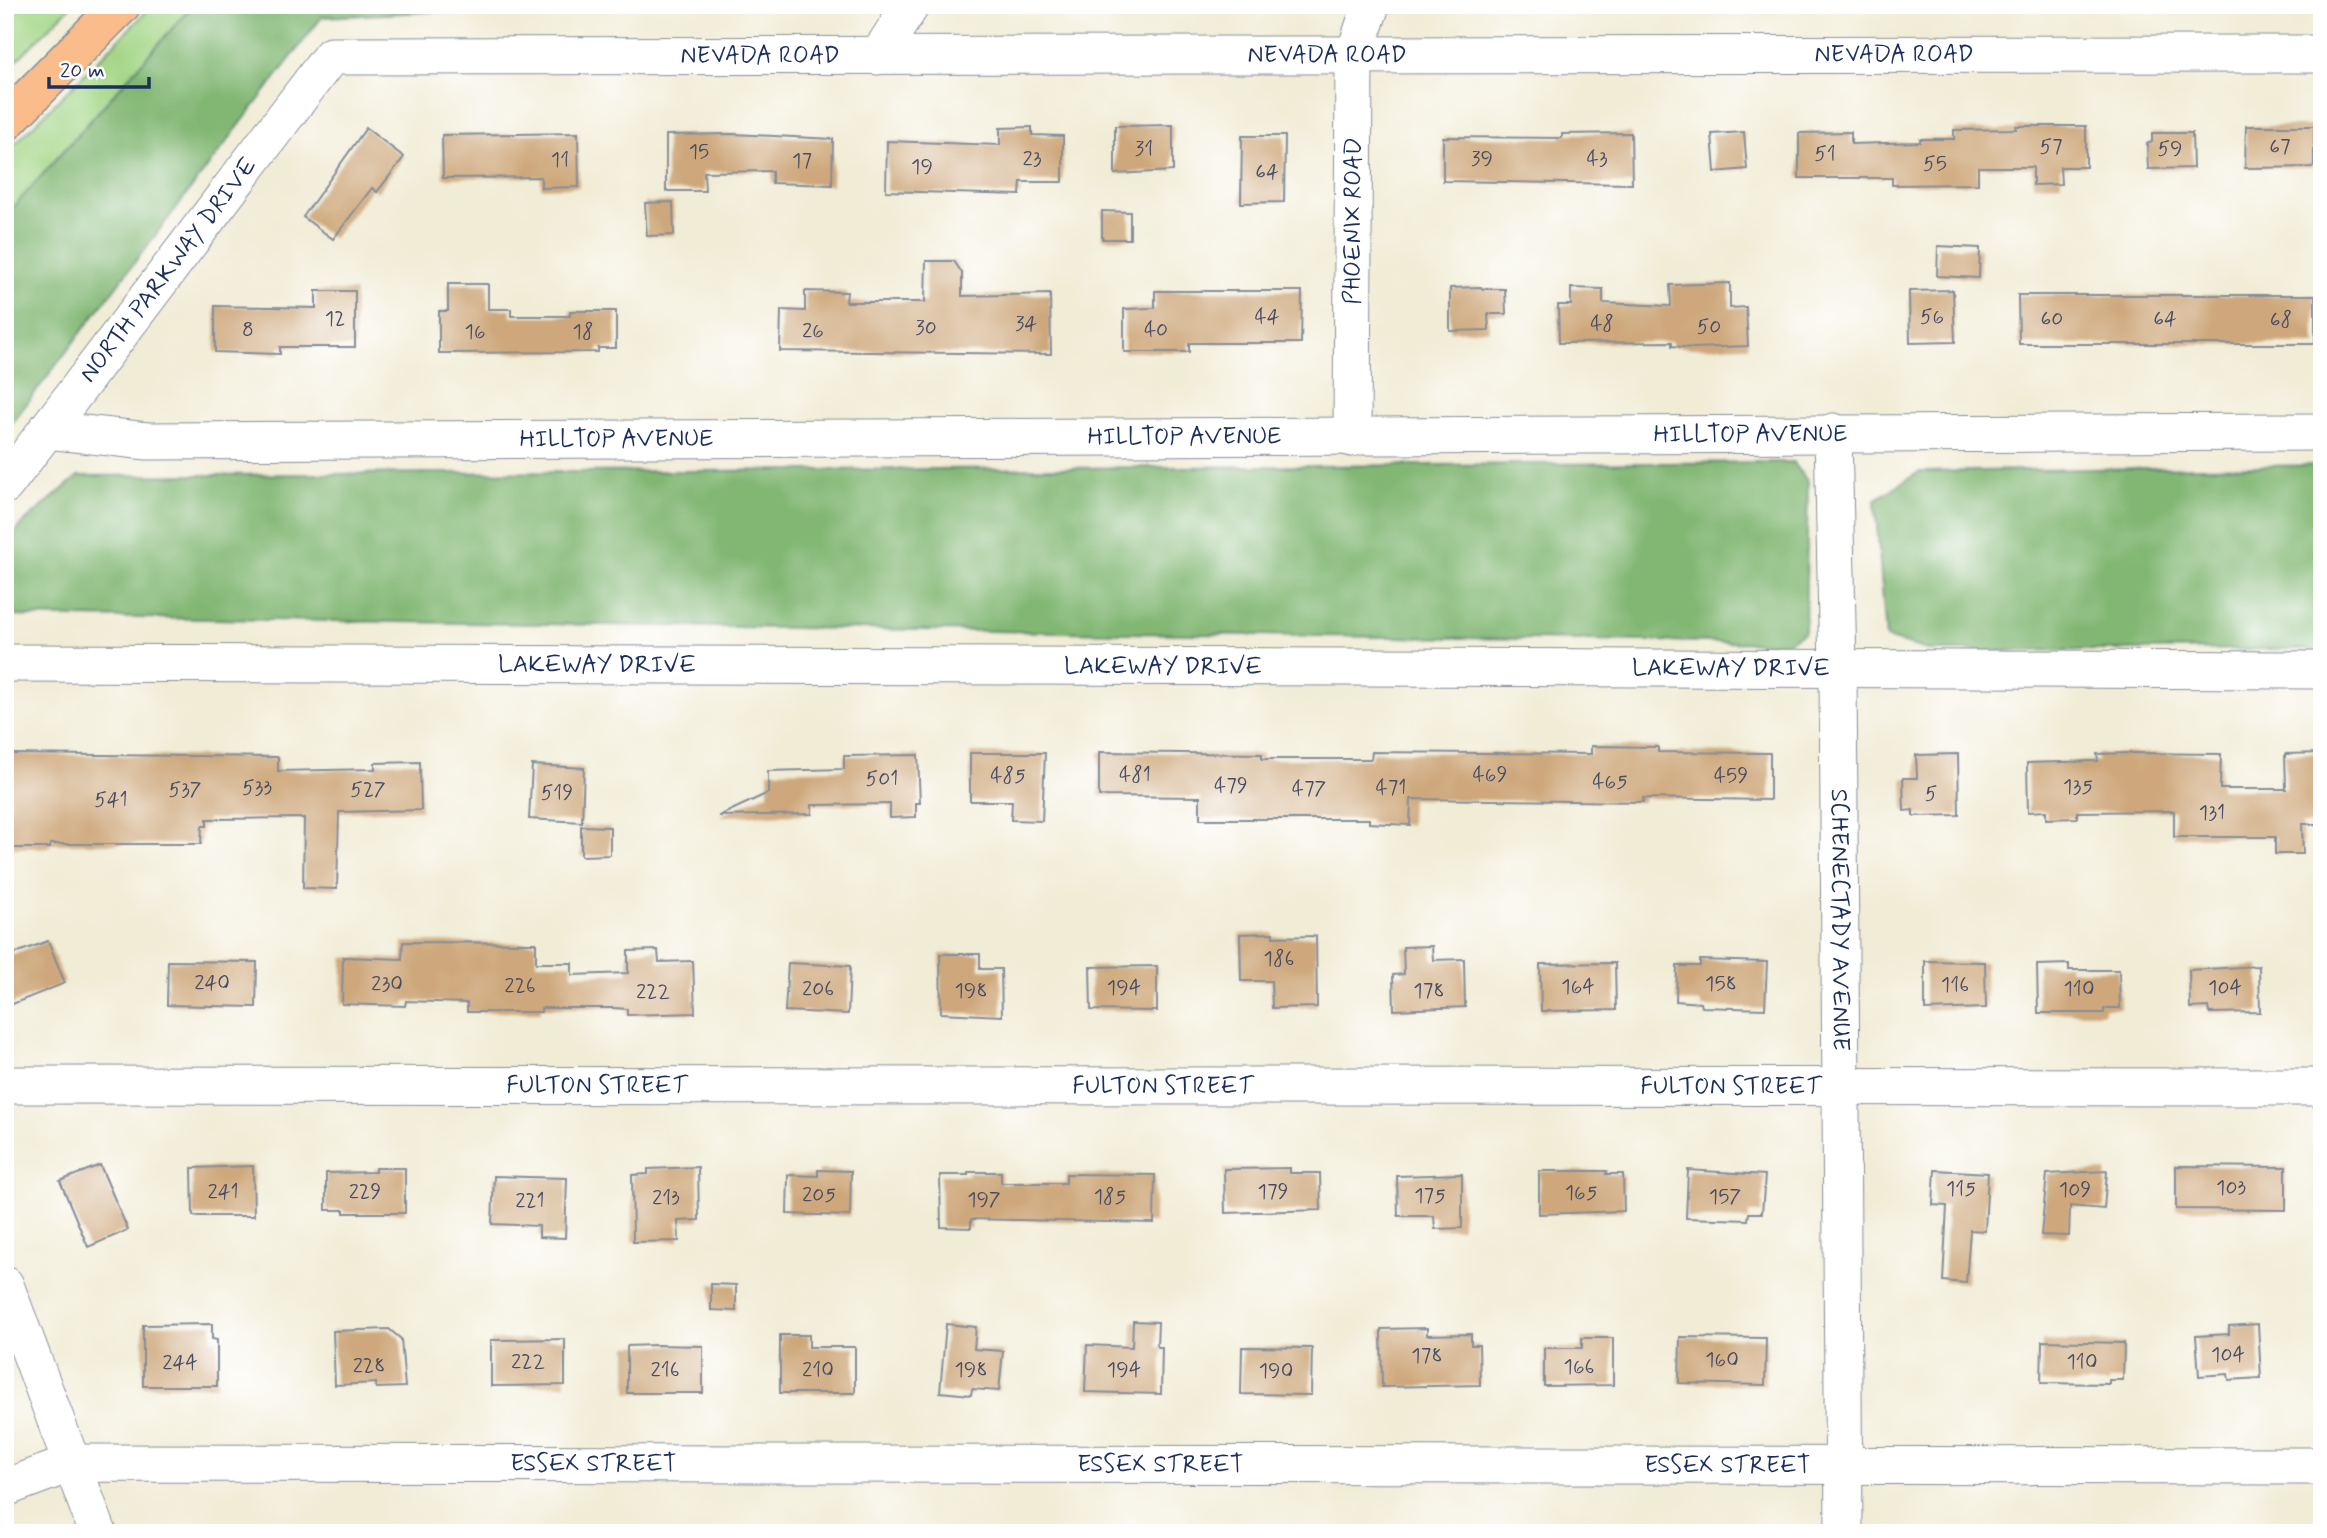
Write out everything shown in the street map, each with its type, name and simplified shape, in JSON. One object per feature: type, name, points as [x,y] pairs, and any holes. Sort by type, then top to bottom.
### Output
[{"type":"highway","points":[[5,122],[121,5]]},
{"type":"street","points":[[878,56],[911,5]]},
{"type":"street","name":"PHOENIX ROAD","points":[[1352,438],[1354,56],[1371,5]]},
{"type":"street","name":"NEVADA ROAD","points":[[331,56],[2322,54]]},
{"type":"street","name":"NORTH PARKWAY DRIVE","points":[[5,485],[331,56]]},
{"type":"street","name":"HILLTOP AVENUE","points":[[47,430],[147,441],[2322,432]]},
{"type":"street","name":"SCHENECTADY AVENUE","points":[[1833,432],[1838,671],[1844,1533]]},
{"type":"street","name":"LAKEWAY DRIVE","points":[[5,663],[1838,671],[2322,670]]},
{"type":"street","name":"FULTON STREET","points":[[5,1085],[2322,1087]]},
{"type":"street","points":[[5,1285],[97,1533]]},
{"type":"street","name":"ESSEX STREET","points":[[5,1488],[72,1463],[1843,1463],[2322,1466]]},
{"type":"green space","points":[[5,5],[72,5],[5,72]]},
{"type":"green space","points":[[153,5],[193,5],[5,217],[5,154]]},
{"type":"green space","points":[[193,5],[573,5],[322,17],[5,432],[5,217]]},
{"type":"green space","points":[[1793,462],[1808,482],[1805,631],[1786,643],[5,616],[5,547],[21,525],[78,476]]},
{"type":"green space","points":[[2322,465],[2322,649],[1931,651],[1886,638],[1875,500],[1919,472]]},
{"type":"building","points":[[1173,125],[1173,171],[1115,174],[1115,126]]},
{"type":"building","points":[[2016,126],[2086,126],[2086,167],[2060,167],[2061,184],[2033,185],[2033,167],[1978,167],[1978,184],[1892,185],[1892,178],[1799,178],[1799,133],[1851,132],[1851,144],[1920,142],[1920,139],[1954,139],[1954,130],[2016,129]]},
{"type":"building","points":[[2246,126],[2314,126],[2314,167],[2245,168]]},
{"type":"building","points":[[1032,127],[1032,135],[1063,136],[1063,182],[1021,182],[1020,195],[886,191],[887,141],[1000,145],[1000,128]]},
{"type":"building","points":[[366,128],[404,157],[377,192],[372,188],[333,239],[303,217]]},
{"type":"building","points":[[1744,132],[1747,169],[1715,172],[1712,134]]},
{"type":"building","points":[[578,133],[579,187],[541,188],[541,177],[443,178],[442,135]]},
{"type":"building","points":[[1631,133],[1632,184],[1443,181],[1443,137],[1562,138],[1562,134]]},
{"type":"building","points":[[2152,133],[2192,133],[2193,168],[2148,169],[2147,144],[2152,142]]},
{"type":"building","points":[[733,134],[833,139],[832,185],[772,183],[772,171],[704,172],[705,191],[666,191],[666,135]]},
{"type":"building","points":[[1242,136],[1285,136],[1284,202],[1241,203]]},
{"type":"building","points":[[673,202],[674,235],[647,236],[645,203]]},
{"type":"building","points":[[1102,211],[1130,212],[1130,239],[1102,239]]},
{"type":"building","points":[[1938,246],[1980,248],[1979,278],[1937,276]]},
{"type":"building","points":[[926,261],[954,261],[962,273],[962,296],[1050,294],[1051,354],[780,351],[781,310],[805,311],[805,291],[847,292],[846,302],[925,302]]},
{"type":"building","points":[[1730,283],[1730,308],[1746,307],[1748,346],[1693,348],[1672,346],[1672,342],[1559,343],[1558,305],[1571,305],[1571,288],[1603,289],[1603,303],[1671,306],[1670,285]]},
{"type":"building","points":[[448,284],[488,284],[488,309],[511,309],[511,316],[570,316],[570,311],[616,311],[616,348],[598,348],[598,352],[439,353],[439,311],[448,311]]},
{"type":"building","points":[[1450,288],[1505,289],[1506,314],[1488,314],[1489,330],[1450,331]]},
{"type":"building","points":[[1953,290],[1955,342],[1910,343],[1909,291]]},
{"type":"building","points":[[316,291],[355,291],[355,347],[280,347],[280,354],[215,352],[215,306],[316,308]]},
{"type":"building","points":[[1155,291],[1302,291],[1301,343],[1189,343],[1189,352],[1124,352],[1124,309],[1155,308]]},
{"type":"building","points":[[2018,295],[2315,295],[2315,344],[2019,344]]},
{"type":"building","points":[[1591,746],[1658,747],[1658,752],[1770,753],[1770,800],[1643,798],[1643,802],[1411,799],[1410,825],[1369,823],[1369,819],[1200,819],[1200,797],[1099,796],[1099,752],[1262,754],[1262,759],[1371,759],[1372,752],[1591,754]]},
{"type":"building","points":[[970,753],[1045,753],[1042,821],[1011,820],[1012,801],[970,801]]},
{"type":"building","points":[[2322,753],[2322,824],[2302,824],[2303,854],[2275,854],[2275,837],[2174,837],[2174,811],[2077,812],[2077,818],[2046,819],[2046,811],[2028,812],[2027,763],[2098,761],[2097,754],[2221,754],[2220,789],[2286,789],[2285,754]]},
{"type":"building","points":[[8,754],[278,757],[278,771],[375,769],[375,763],[420,762],[421,810],[339,812],[337,889],[303,888],[304,818],[207,819],[207,826],[202,826],[201,844],[50,844],[50,848],[8,848]]},
{"type":"building","points":[[1958,754],[1959,815],[1913,816],[1913,810],[1904,811],[1903,778],[1917,778],[1916,755]]},
{"type":"building","points":[[918,755],[920,803],[916,803],[916,817],[890,818],[890,804],[812,805],[812,814],[719,816],[768,793],[768,771],[844,769],[844,756]]},
{"type":"building","points":[[532,765],[584,768],[582,822],[529,819]]},
{"type":"building","points":[[581,826],[610,827],[610,855],[581,856]]},
{"type":"building","points":[[1273,933],[1273,937],[1316,936],[1317,1007],[1272,1008],[1271,981],[1241,981],[1240,934]]},
{"type":"building","points":[[48,941],[65,983],[5,1007],[5,957]]},
{"type":"building","points":[[403,942],[536,943],[536,963],[572,963],[572,975],[628,973],[628,951],[658,950],[659,962],[693,961],[695,1013],[627,1015],[627,1009],[613,1008],[467,1012],[467,1003],[406,1001],[405,1006],[342,1004],[343,957],[402,959]]},
{"type":"building","points":[[1432,946],[1433,960],[1464,959],[1465,1007],[1394,1010],[1393,975],[1404,974],[1403,947]]},
{"type":"building","points":[[940,954],[980,954],[980,969],[1001,969],[1002,1016],[941,1013]]},
{"type":"building","points":[[1700,960],[1767,962],[1765,1009],[1702,1007],[1701,1003],[1676,1001],[1677,966],[1700,966]]},
{"type":"building","points":[[168,961],[257,962],[256,1007],[167,1005]]},
{"type":"building","points":[[1925,961],[1985,962],[1986,1008],[1925,1010]]},
{"type":"building","points":[[788,963],[850,966],[848,1014],[785,1011]]},
{"type":"building","points":[[1615,963],[1616,1010],[1541,1011],[1540,964]]},
{"type":"building","points":[[2069,964],[2069,970],[2119,970],[2120,1008],[2104,1008],[2104,1013],[2038,1013],[2037,965]]},
{"type":"building","points":[[1157,966],[1157,1011],[1091,1010],[1090,967]]},
{"type":"building","points":[[2259,966],[2260,1012],[2209,1013],[2208,1007],[2190,1008],[2189,970]]},
{"type":"building","points":[[100,1165],[128,1230],[88,1247],[60,1181]]},
{"type":"building","points":[[253,1166],[254,1216],[193,1216],[192,1168]]},
{"type":"building","points":[[2176,1166],[2286,1167],[2286,1210],[2176,1209]]},
{"type":"building","points":[[698,1167],[699,1220],[678,1221],[679,1241],[633,1242],[632,1175],[648,1174],[648,1169]]},
{"type":"building","points":[[375,1168],[405,1168],[405,1213],[344,1213],[344,1210],[326,1210],[326,1173],[375,1172]]},
{"type":"building","points":[[1290,1168],[1290,1173],[1320,1173],[1321,1210],[1225,1213],[1224,1169]]},
{"type":"building","points":[[818,1170],[851,1171],[850,1216],[787,1214],[788,1175],[818,1176]]},
{"type":"building","points":[[1688,1170],[1765,1175],[1762,1213],[1749,1213],[1748,1220],[1686,1218]]},
{"type":"building","points":[[1935,1170],[1988,1173],[1985,1231],[1970,1230],[1966,1283],[1943,1281],[1947,1206],[1933,1205]]},
{"type":"building","points":[[1539,1171],[1607,1171],[1606,1174],[1623,1174],[1624,1211],[1539,1214]]},
{"type":"building","points":[[2107,1171],[2104,1209],[2070,1206],[2069,1236],[2041,1235],[2047,1174]]},
{"type":"building","points":[[968,1172],[1001,1172],[1001,1183],[1066,1183],[1066,1174],[1155,1175],[1154,1223],[971,1219],[971,1228],[941,1227],[940,1175],[968,1175]]},
{"type":"building","points":[[1462,1174],[1462,1228],[1435,1229],[1434,1216],[1398,1216],[1397,1176]]},
{"type":"building","points":[[494,1176],[567,1178],[565,1238],[539,1237],[539,1226],[492,1224]]},
{"type":"building","points":[[711,1284],[736,1285],[736,1311],[711,1310]]},
{"type":"building","points":[[1133,1321],[1158,1322],[1157,1347],[1162,1347],[1161,1394],[1085,1392],[1087,1345],[1132,1347]]},
{"type":"building","points":[[212,1324],[212,1339],[217,1340],[217,1386],[143,1386],[143,1325]]},
{"type":"building","points":[[946,1324],[976,1327],[974,1349],[1003,1351],[999,1391],[972,1389],[971,1395],[940,1392]]},
{"type":"building","points":[[2258,1324],[2261,1378],[2229,1380],[2228,1374],[2199,1376],[2196,1336],[2229,1334],[2229,1326]]},
{"type":"building","points":[[1427,1328],[1427,1335],[1471,1334],[1471,1345],[1479,1345],[1480,1385],[1382,1387],[1381,1329]]},
{"type":"building","points":[[389,1329],[401,1339],[405,1387],[376,1388],[376,1383],[335,1385],[333,1331]]},
{"type":"building","points":[[780,1335],[809,1335],[809,1347],[855,1347],[855,1393],[780,1393]]},
{"type":"building","points":[[1680,1337],[1766,1338],[1765,1385],[1679,1383]]},
{"type":"building","points":[[1582,1338],[1613,1338],[1613,1385],[1544,1386],[1544,1348],[1582,1348]]},
{"type":"building","points":[[565,1339],[565,1385],[491,1386],[491,1340]]},
{"type":"building","points":[[2042,1341],[2124,1343],[2123,1380],[2109,1380],[2109,1384],[2041,1383]]},
{"type":"building","points":[[627,1346],[703,1346],[703,1393],[627,1393]]},
{"type":"building","points":[[1242,1347],[1312,1348],[1311,1395],[1241,1394]]}]
